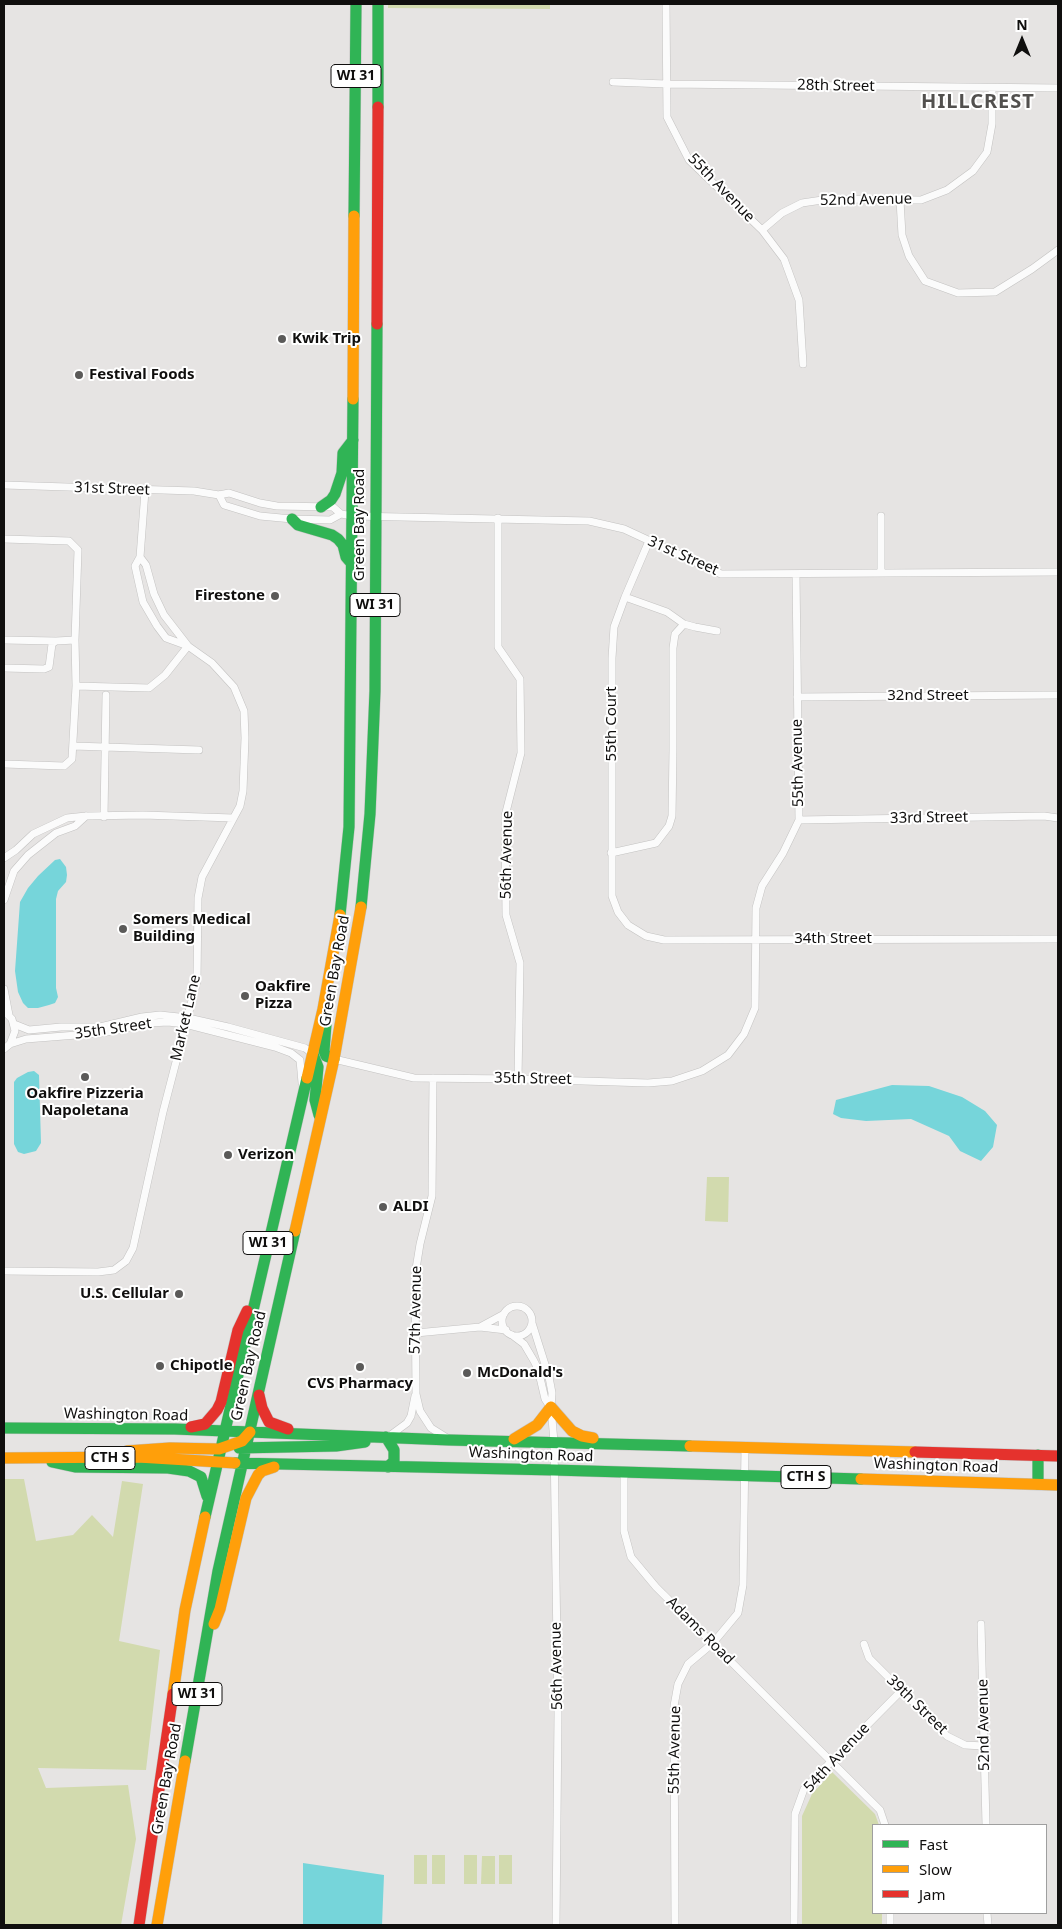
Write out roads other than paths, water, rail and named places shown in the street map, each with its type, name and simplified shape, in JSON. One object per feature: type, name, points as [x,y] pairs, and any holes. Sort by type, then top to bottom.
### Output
[{"type":"main road","name":"Green Bay Road","points":[[139,1925],[185,1610],[219,1448],[323,1009],[338,923],[349,827],[356,4]]},
{"type":"main road","name":"Green Bay Road","points":[[158,1925],[218,1571],[334,1059],[360,915],[370,814],[375,691],[378,4]]},
{"type":"main road","points":[[321,507],[335,494],[342,473],[343,453],[353,440]]},
{"type":"main road","points":[[292,520],[298,525],[332,535],[338,539],[343,545],[346,557],[352,564]]},
{"type":"main road","points":[[323,1009],[326,1026],[324,1051],[326,1056],[334,1059]]},
{"type":"main road","points":[[313,1054],[318,1067],[315,1100],[320,1117]]},
{"type":"main road","points":[[175,1429],[205,1424],[217,1410],[221,1402],[238,1330],[255,1299]]},
{"type":"main road","points":[[259,1392],[265,1416],[274,1425],[288,1430],[354,1436]]},
{"type":"main road","points":[[511,1440],[535,1428],[551,1407],[568,1428],[582,1436],[614,1438],[637,1444]]},
{"type":"main road","name":"Washington Road","points":[[4,1428],[175,1429],[449,1440],[511,1440],[1058,1456]]},
{"type":"main road","points":[[41,1458],[164,1448],[219,1448],[242,1441],[250,1432]]},
{"type":"main road","points":[[216,1463],[233,1450],[246,1447],[336,1446],[386,1438],[394,1450],[394,1460],[388,1467]]},
{"type":"main road","points":[[1038,1455],[1038,1484]]},
{"type":"main road","name":"Washington Road","points":[[4,1458],[138,1457],[243,1464],[554,1470],[1058,1485]]},
{"type":"main road","points":[[41,1458],[67,1466],[163,1467],[189,1471],[197,1474],[204,1483],[207,1503]]},
{"type":"main road","points":[[205,1646],[220,1610],[242,1508],[246,1498],[262,1471],[288,1465]]},
{"type":"street","name":"55th Avenue","points":[[666,4],[667,117],[689,160],[762,230],[784,259],[799,300],[803,364]]},
{"type":"street","name":"28th Street","points":[[613,82],[1058,88]]},
{"type":"street","name":"52nd Avenue","points":[[762,230],[782,213],[802,203],[829,199],[922,200],[947,190],[973,171],[987,152],[992,124],[992,88]]},
{"type":"street","points":[[900,200],[902,236],[909,256],[924,281],[958,293],[995,292],[1058,250]]},
{"type":"street","name":"31st Street","points":[[4,485],[145,491],[194,491],[219,495],[229,493],[260,503],[277,506],[333,507],[341,514],[353,516],[589,521],[624,530],[721,574],[1058,572]]},
{"type":"street","name":"Market Lane","points":[[4,1271],[98,1272],[114,1270],[126,1261],[133,1248],[163,1112],[197,981],[198,898],[202,877],[240,806],[243,792],[246,738],[244,710],[234,688],[212,663],[188,646],[166,638],[144,602],[135,566],[140,557],[145,491]]},
{"type":"street","name":"31st Street","points":[[219,495],[224,505],[260,516],[292,520],[330,520],[341,514]]},
{"type":"street","points":[[881,516],[881,573]]},
{"type":"street","name":"56th Avenue","points":[[498,518],[498,647],[520,679],[521,753],[504,816],[506,915],[520,963],[518,1079]]},
{"type":"street","points":[[4,539],[70,541],[78,550],[75,640],[76,686],[72,759],[64,766],[4,764]]},
{"type":"street","name":"55th Court","points":[[618,912],[612,896],[611,853],[612,658],[614,627],[624,597],[648,541]]},
{"type":"street","name":"Market Lane","points":[[140,557],[146,565],[154,594],[164,614],[188,646]]},
{"type":"street","name":"55th Avenue","points":[[728,1056],[744,1034],[755,1008],[756,908],[762,886],[783,853],[799,820],[796,574]]},
{"type":"street","points":[[624,597],[667,612],[684,624],[695,628],[717,631]]},
{"type":"street","points":[[611,853],[656,843],[670,826],[672,816],[673,759],[673,648],[675,634],[684,624]]},
{"type":"street","points":[[4,640],[75,640]]},
{"type":"street","points":[[4,668],[44,669],[49,667],[52,644],[56,641]]},
{"type":"street","points":[[76,686],[149,688],[165,675],[188,646]]},
{"type":"street","points":[[104,816],[106,694]]},
{"type":"street","name":"32nd Street","points":[[797,697],[1058,696]]},
{"type":"street","points":[[73,746],[199,750]]},
{"type":"street","points":[[4,858],[33,834],[67,818],[143,815],[234,818]]},
{"type":"street","points":[[4,900],[14,870],[28,855],[56,833],[75,826],[86,816]]},
{"type":"street","name":"33rd Street","points":[[799,820],[1044,816],[1058,818]]},
{"type":"street","name":"34th Street","points":[[618,912],[628,925],[646,936],[664,940],[1058,938]]},
{"type":"street","points":[[4,989],[6,1013],[14,1024],[13,1038],[7,1047]]},
{"type":"street","name":"35th Street","points":[[14,1024],[29,1030],[61,1027],[100,1027],[142,1017],[160,1015],[305,1048],[313,1054]]},
{"type":"street","name":"35th Street","points":[[7,1047],[26,1039],[102,1033],[150,1023],[187,1021],[291,1053],[300,1060],[303,1091]]},
{"type":"street","name":"35th Street","points":[[334,1059],[414,1078],[648,1083],[672,1081],[702,1071],[728,1056]]},
{"type":"street","name":"57th Avenue","points":[[386,1438],[407,1423],[411,1416],[416,1394],[416,1263],[432,1196],[433,1078]]},
{"type":"street","points":[[480,1327],[504,1314],[510,1308],[519,1306],[530,1314],[531,1327],[525,1334],[512,1335],[506,1330],[502,1322],[504,1314]]},
{"type":"street","name":"56th Avenue","points":[[532,1323],[549,1377],[552,1393],[551,1407],[554,1442],[558,1714],[556,1925]]},
{"type":"street","points":[[416,1333],[480,1327],[506,1330]]},
{"type":"street","name":"56th Avenue","points":[[512,1335],[524,1344],[534,1361],[538,1369],[545,1399],[551,1407]]},
{"type":"street","name":"57th Avenue","points":[[416,1394],[420,1411],[431,1428],[449,1440]]},
{"type":"street","name":"55th Avenue","points":[[675,1925],[674,1706],[678,1684],[688,1664],[713,1642],[738,1613],[743,1585],[745,1448]]},
{"type":"street","name":"Adams Road","points":[[624,1473],[624,1531],[631,1557],[656,1587],[880,1810],[885,1824]]},
{"type":"street","name":"52nd Avenue","points":[[981,1624],[986,1824]]},
{"type":"street","name":"39th Street","points":[[864,1644],[869,1658],[947,1736],[965,1745],[984,1746]]},
{"type":"street","name":"54th Avenue","points":[[794,1925],[795,1814],[804,1789],[900,1691]]},
{"type":"water","points":[[60,859],[66,867],[67,875],[66,882],[58,891],[56,899],[56,988],[58,997],[55,1003],[38,1008],[28,1008],[23,1003],[18,992],[15,971],[20,902],[38,876],[55,860]]},
{"type":"water","points":[[34,1071],[39,1075],[41,1143],[36,1151],[24,1154],[18,1152],[14,1144],[14,1082],[17,1078]]},
{"type":"water","points":[[892,1085],[929,1086],[962,1097],[985,1111],[997,1125],[993,1147],[981,1161],[960,1151],[949,1136],[911,1119],[866,1121],[841,1118],[833,1114],[836,1100]]},
{"type":"water","points":[[303,1863],[384,1875],[382,1925],[303,1925]]},
{"type":"place","name":"Kwik Trip","points":[[282,339]]},
{"type":"place","name":"Festival Foods","points":[[79,375]]},
{"type":"place","name":"Firestone","points":[[275,596]]},
{"type":"place","name":"Somers Medical Building","points":[[123,929]]},
{"type":"place","name":"Oakfire Pizza","points":[[245,996]]},
{"type":"place","name":"Oakfire Pizzeria Napoletana","points":[[85,1077]]},
{"type":"place","name":"Verizon","points":[[228,1155]]},
{"type":"place","name":"ALDI","points":[[383,1207]]},
{"type":"place","name":"U.S. Cellular","points":[[179,1294]]},
{"type":"place","name":"Chipotle","points":[[160,1366]]},
{"type":"place","name":"CVS Pharmacy","points":[[360,1367]]},
{"type":"place","name":"McDonald's","points":[[467,1373]]},
{"type":"district","name":"HILLCREST","points":[[978,102]]}]
